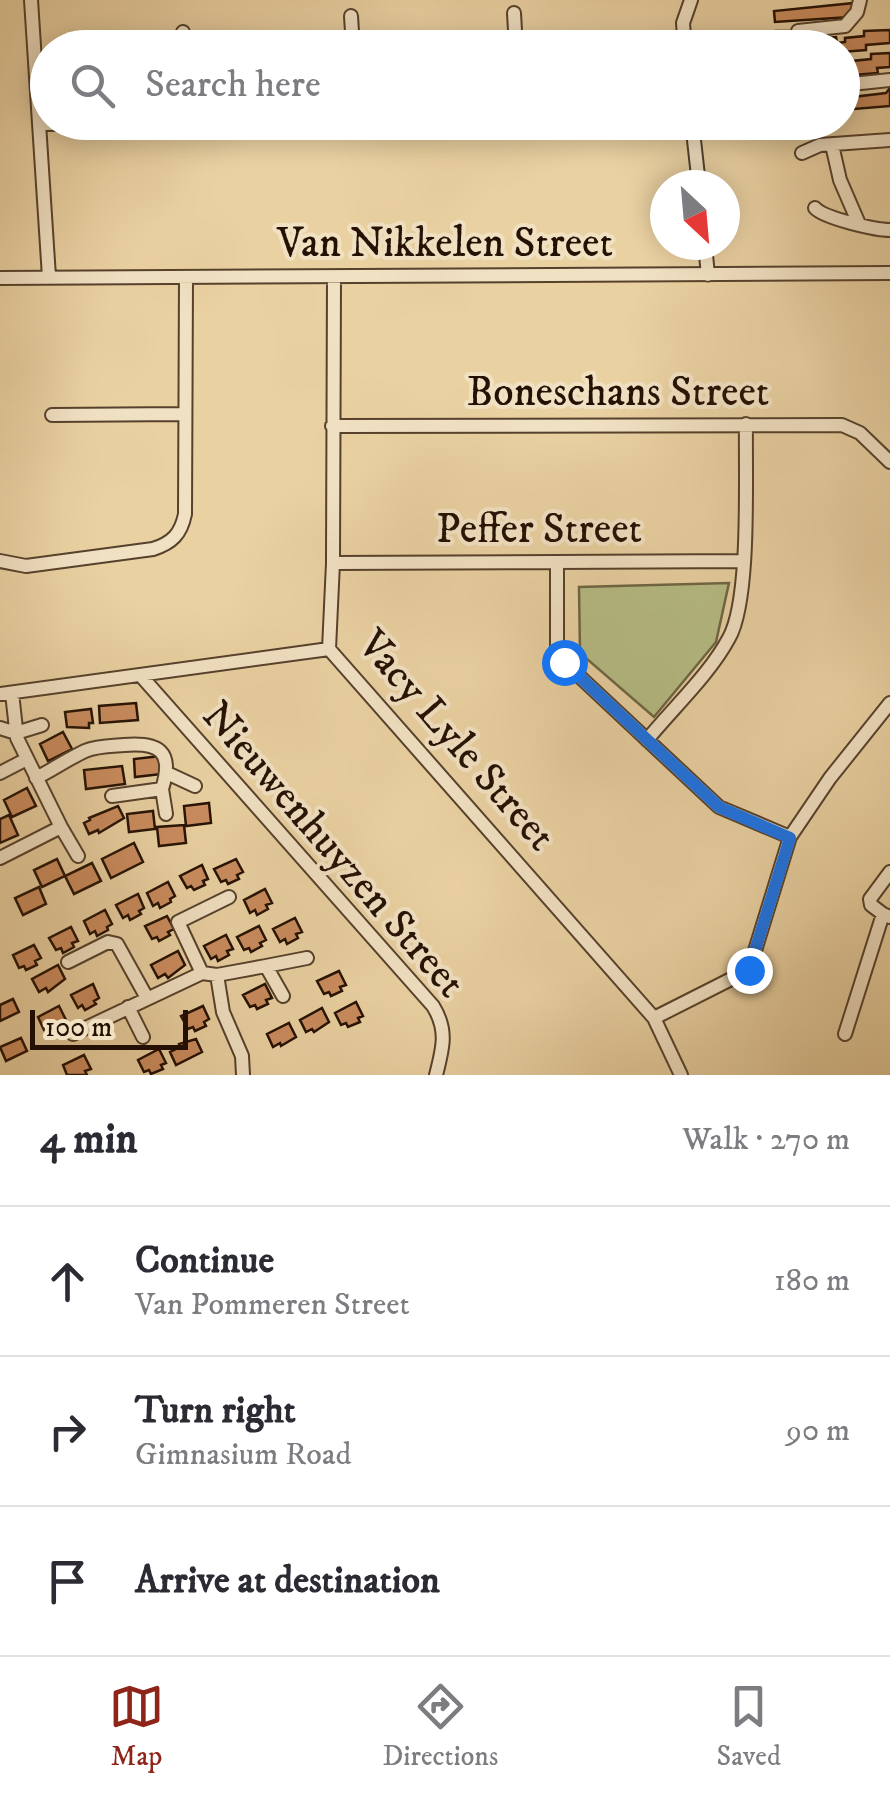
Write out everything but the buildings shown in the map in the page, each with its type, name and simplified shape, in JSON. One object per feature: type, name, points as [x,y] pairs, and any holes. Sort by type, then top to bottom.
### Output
[{"type":"street","points":[[31,0],[33,30]]},
{"type":"street","points":[[684,30],[684,14],[692,0]]},
{"type":"street","points":[[798,30],[844,26],[857,12],[860,0]]},
{"type":"street","points":[[514,12],[515,30]]},
{"type":"street","points":[[351,16],[352,30]]},
{"type":"street","points":[[860,83],[890,80]]},
{"type":"street","points":[[41,140],[48,277]]},
{"type":"street","points":[[694,140],[697,170]]},
{"type":"street","points":[[802,154],[820,145],[890,140]]},
{"type":"street","points":[[832,144],[840,180],[859,224]]},
{"type":"street","points":[[815,208],[824,217],[872,230],[890,230]]},
{"type":"street","points":[[706,260],[708,275]]},
{"type":"street","name":"Van Nikkelen Street","points":[[0,278],[890,273]]},
{"type":"street","points":[[0,561],[26,566],[154,548],[172,542],[183,526],[186,277]]},
{"type":"street","name":"Vacy Lyle Street","points":[[334,278],[334,563],[329,650],[654,1018],[681,1075]]},
{"type":"street","points":[[52,414],[184,414]]},
{"type":"street","points":[[647,740],[730,637],[737,620],[744,561],[746,424]]},
{"type":"street","name":"Boneschans Street","points":[[332,426],[850,426],[890,462]]},
{"type":"street","name":"Peffer Street","points":[[334,563],[744,561]]},
{"type":"street","points":[[558,563],[558,645],[562,658],[719,807],[790,838]]},
{"type":"street","points":[[78,856],[26,760],[6,694],[329,650]]},
{"type":"street","name":"Nieuwenhuyzen Street","points":[[142,677],[434,1006],[444,1032],[436,1075]]},
{"type":"street","points":[[654,1018],[749,970],[790,838],[830,778],[888,712]]},
{"type":"street","points":[[0,728],[16,733],[42,724]]},
{"type":"street","points":[[36,778],[90,749],[148,743],[164,755],[167,773],[162,789],[166,814]]},
{"type":"street","points":[[0,773],[26,760]]},
{"type":"street","points":[[167,773],[195,786]]},
{"type":"street","points":[[112,796],[162,789]]},
{"type":"street","points":[[0,858],[62,827]]},
{"type":"street","points":[[846,1034],[887,916],[870,899],[890,872]]},
{"type":"street","points":[[202,973],[178,922],[228,896]]},
{"type":"street","points":[[68,962],[108,942],[118,944],[147,998]]},
{"type":"street","points":[[73,1034],[202,973],[217,975],[306,958]]},
{"type":"street","points":[[266,966],[283,996]]},
{"type":"street","points":[[217,975],[223,1012],[242,1056],[243,1075]]},
{"type":"street","points":[[128,1008],[142,1037]]},
{"type":"green space","points":[[729,583],[716,642],[654,717],[580,653],[579,587]]},
{"type":"route","points":[[564,662],[719,807],[790,838],[749,970]]}]
